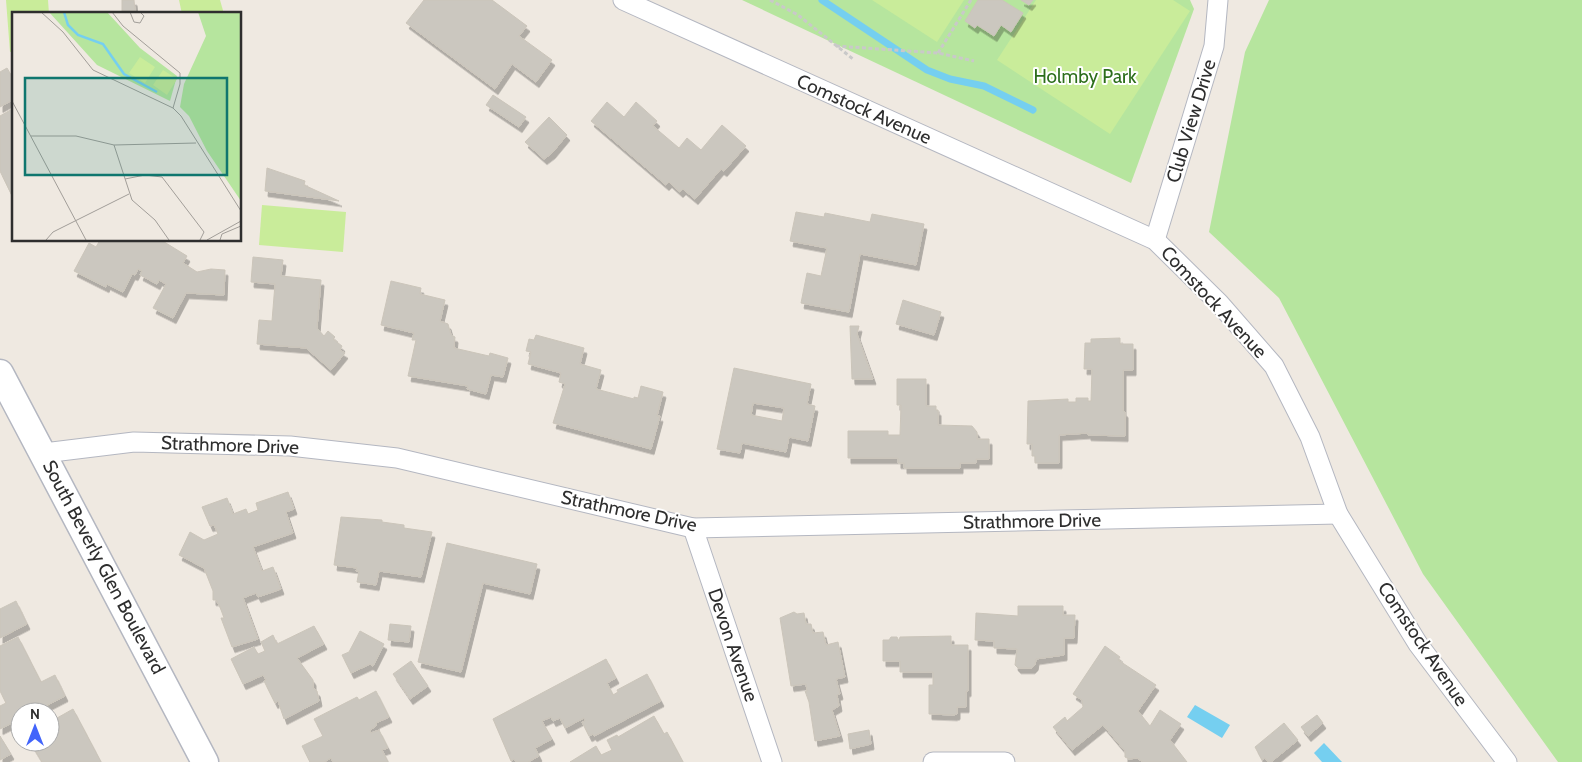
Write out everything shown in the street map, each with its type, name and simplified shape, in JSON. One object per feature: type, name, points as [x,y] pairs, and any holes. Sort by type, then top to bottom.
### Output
[{"type":"main road","name":"South Beverly Glen Boulevard","points":[[0,373],[44,453],[205,762]]},
{"type":"street","name":"Comstock Avenue","points":[[623,0],[1155,240],[1219,303],[1274,366],[1310,437],[1338,514],[1418,644],[1507,762]]},
{"type":"street","name":"Club View Drive","points":[[1155,240],[1214,46],[1218,0]]},
{"type":"street","name":"Strathmore Drive","points":[[44,453],[134,442],[290,446],[397,458],[693,528],[1338,514]]},
{"type":"street","name":"Devon Avenue","points":[[693,528],[772,762]]},
{"type":"street","points":[[933,762],[1006,762]]},
{"type":"path","points":[[770,0],[798,14],[853,60]]},
{"type":"path","points":[[938,53],[971,0]]},
{"type":"path","points":[[836,46],[938,53],[974,61]]},
{"type":"green space","points":[[6,0],[48,0],[49,12],[12,12],[12,52],[10,52]]},
{"type":"green space","points":[[179,0],[220,0],[223,12],[182,12]]},
{"type":"green space","name":"Holmby Park","points":[[742,0],[1190,0],[1194,9],[1131,183]]},
{"type":"green space","points":[[872,0],[964,0],[937,42]]},
{"type":"green space","points":[[1036,0],[1173,0],[1190,11],[1110,134],[997,60]]},
{"type":"green space","points":[[1269,0],[1582,0],[1582,762],[1558,762],[1423,574],[1279,298],[1209,232],[1245,52]]},
{"type":"green space","points":[[262,205],[346,212],[343,252],[259,245]]},
{"type":"water","points":[[1195,705],[1230,725],[1222,738],[1187,717]]},
{"type":"water","points":[[1324,743],[1342,762],[1322,762],[1314,753]]},
{"type":"building","points":[[122,0],[134,0],[135,11],[122,11]]},
{"type":"building","points":[[424,0],[492,0],[527,26],[519,36],[552,60],[536,82],[512,64],[495,89],[406,23]]},
{"type":"building","points":[[978,0],[1002,0],[1023,13],[1011,32],[1001,25],[994,36],[977,25],[975,28],[965,21]]},
{"type":"building","points":[[1021,0],[1033,0],[1029,5]]},
{"type":"building","points":[[7,68],[12,77],[12,100],[0,107],[0,72]]},
{"type":"building","points":[[493,95],[526,117],[519,127],[486,105]]},
{"type":"building","points":[[607,102],[624,117],[636,102],[657,121],[653,126],[679,148],[687,138],[701,150],[722,125],[746,146],[724,171],[721,169],[695,199],[683,189],[680,192],[669,182],[666,185],[591,121]]},
{"type":"building","points":[[12,109],[12,196],[0,171],[0,116]]},
{"type":"building","points":[[549,117],[567,135],[552,153],[544,159],[525,142]]},
{"type":"building","points":[[267,168],[305,181],[304,185],[339,201],[265,191]]},
{"type":"building","points":[[796,212],[824,217],[825,213],[870,222],[872,214],[924,224],[916,265],[860,254],[849,312],[801,303],[807,273],[821,276],[827,248],[790,241]]},
{"type":"building","points":[[99,241],[163,241],[187,256],[183,263],[197,272],[211,269],[225,270],[224,295],[186,293],[173,318],[153,308],[166,284],[159,280],[157,284],[140,275],[142,271],[138,269],[135,275],[132,274],[123,292],[107,284],[106,287],[74,271],[89,243],[96,247]]},
{"type":"building","points":[[253,257],[283,260],[281,276],[321,280],[317,328],[324,336],[328,331],[335,337],[333,339],[342,346],[340,350],[345,353],[331,370],[306,348],[257,344],[259,320],[272,321],[275,284],[251,282]]},
{"type":"building","points":[[391,281],[421,288],[420,294],[445,300],[440,321],[448,324],[451,335],[455,337],[454,348],[489,356],[490,353],[508,358],[503,377],[491,375],[486,394],[467,389],[468,386],[408,376],[416,340],[412,340],[414,333],[381,325]]},
{"type":"building","points":[[903,300],[941,312],[934,335],[896,324]]},
{"type":"building","points":[[850,326],[859,326],[857,334],[873,379],[852,379]]},
{"type":"building","points":[[536,335],[584,348],[580,364],[601,370],[596,389],[634,399],[634,397],[638,398],[641,386],[663,392],[657,416],[660,416],[651,449],[553,423],[565,384],[559,382],[561,373],[528,364],[531,352],[526,351],[529,339],[534,340]]},
{"type":"building","points":[[1120,338],[1120,344],[1133,344],[1133,370],[1123,370],[1125,436],[1088,435],[1088,433],[1059,435],[1059,463],[1035,463],[1035,456],[1032,456],[1032,444],[1027,444],[1028,401],[1068,399],[1068,402],[1076,402],[1076,398],[1088,398],[1088,401],[1091,401],[1092,369],[1084,369],[1085,343],[1091,343],[1091,339]]},
{"type":"building","points":[[734,368],[811,384],[807,404],[815,406],[808,441],[789,437],[786,452],[742,443],[740,453],[717,449]],"holes":[[[753,403],[784,408],[782,421],[751,415]]]},
{"type":"building","points":[[897,379],[926,379],[926,406],[936,406],[936,410],[938,410],[938,425],[972,426],[977,432],[977,439],[989,439],[989,459],[976,459],[976,463],[960,463],[960,468],[904,468],[904,463],[898,463],[898,458],[848,458],[848,431],[888,431],[888,435],[900,435],[901,405],[897,405]]},
{"type":"building","points":[[288,492],[294,509],[286,512],[293,533],[253,547],[262,571],[273,567],[281,589],[258,597],[256,593],[243,598],[258,639],[232,647],[221,618],[224,618],[220,607],[216,600],[213,600],[213,591],[204,568],[179,555],[190,532],[204,540],[218,534],[214,525],[210,526],[202,507],[227,498],[233,514],[246,509],[248,514],[258,510],[256,503]]},
{"type":"building","points":[[341,517],[382,520],[382,522],[404,525],[404,528],[432,532],[421,577],[379,571],[376,585],[357,582],[359,571],[356,571],[357,568],[334,565]]},
{"type":"building","points":[[447,543],[537,564],[530,594],[483,583],[461,672],[418,662]]},
{"type":"building","points":[[16,601],[27,624],[0,638],[0,609]]},
{"type":"building","points":[[1018,606],[1063,606],[1063,615],[1075,615],[1074,638],[1064,638],[1064,655],[1036,659],[1035,665],[1032,668],[1018,668],[1015,665],[1017,649],[994,648],[994,641],[975,640],[976,613],[1018,616]]},
{"type":"building","points":[[794,612],[797,614],[804,613],[806,624],[811,624],[813,633],[823,632],[826,645],[838,642],[845,677],[836,679],[840,694],[837,695],[839,706],[832,710],[840,736],[815,741],[809,702],[805,691],[807,691],[806,684],[791,686],[780,618]]},
{"type":"building","points":[[390,624],[411,626],[409,642],[388,640]]},
{"type":"building","points":[[314,626],[324,644],[297,658],[313,680],[313,688],[317,691],[319,701],[284,719],[278,701],[275,703],[263,675],[243,684],[231,659],[254,647],[258,654],[265,651],[261,642],[273,635],[277,644]]},
{"type":"building","points":[[360,631],[384,644],[373,666],[370,664],[351,673],[342,655],[349,652]]},
{"type":"building","points":[[951,636],[951,645],[968,645],[966,707],[957,707],[957,714],[954,715],[929,714],[929,685],[933,685],[933,672],[900,672],[900,661],[883,661],[883,640],[889,640],[891,637],[897,637],[899,641],[900,637]]},
{"type":"building","points":[[18,637],[41,682],[55,675],[65,696],[53,702],[10,702],[10,724],[0,729],[0,706],[6,703],[0,691],[0,646]]},
{"type":"building","points":[[1105,646],[1120,657],[1118,660],[1156,685],[1138,711],[1150,726],[1160,710],[1181,724],[1170,740],[1187,762],[1143,762],[1137,758],[1129,759],[1125,757],[1125,751],[1103,725],[1072,750],[1053,727],[1065,717],[1067,721],[1083,707],[1082,700],[1073,694]]},
{"type":"building","points":[[606,659],[616,678],[607,683],[613,695],[618,692],[617,690],[647,674],[661,701],[594,736],[593,734],[589,736],[582,722],[585,721],[584,718],[565,728],[560,718],[553,721],[551,717],[542,721],[552,739],[535,748],[539,756],[528,762],[516,762],[514,759],[511,761],[493,719]]},
{"type":"building","points":[[411,661],[428,686],[410,699],[393,674]]},
{"type":"building","points":[[376,691],[389,717],[376,723],[376,726],[370,730],[371,733],[379,730],[388,748],[382,750],[388,762],[333,762],[331,758],[324,762],[310,762],[302,746],[323,736],[314,719],[357,697],[359,700]]},
{"type":"building","points":[[73,709],[101,762],[42,762],[36,752],[60,752],[60,716]]},
{"type":"building","points":[[1317,715],[1323,723],[1308,736],[1301,727]]},
{"type":"building","points":[[654,716],[664,734],[667,732],[683,762],[570,762],[596,746],[601,755],[612,750],[607,740],[617,735],[618,737]]},
{"type":"building","points":[[1284,723],[1298,740],[1271,762],[1268,762],[1265,758],[1262,760],[1255,747]]},
{"type":"building","points":[[869,730],[871,744],[850,749],[848,734]]},
{"type":"building","points":[[0,736],[11,754],[0,760]]},
{"type":"waterway","points":[[822,0],[927,70],[950,79],[984,86],[1033,110]]}]
